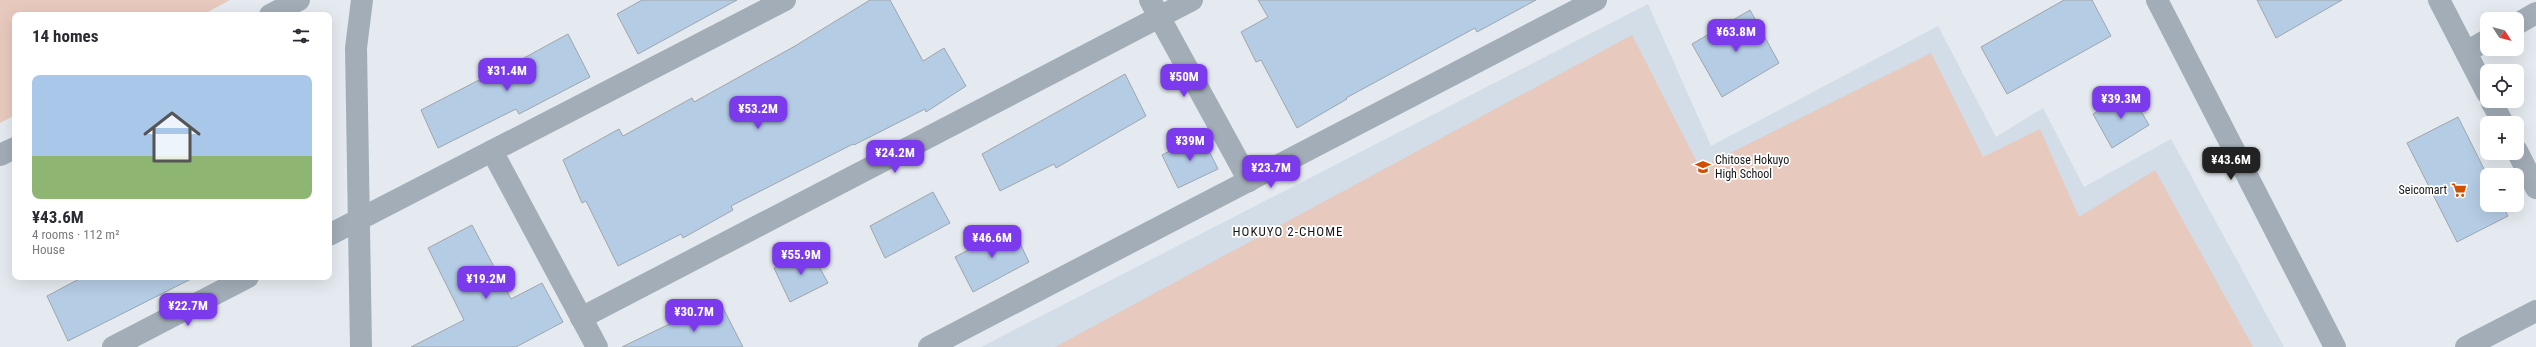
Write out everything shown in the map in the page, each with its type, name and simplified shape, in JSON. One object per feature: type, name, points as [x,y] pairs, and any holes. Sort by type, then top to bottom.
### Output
[{"type":"street","points":[[276,12],[299,0]]},
{"type":"street","points":[[361,347],[356,48],[362,0]]},
{"type":"street","points":[[332,233],[785,0]]},
{"type":"street","points":[[581,318],[1155,9],[1192,0]]},
{"type":"street","points":[[929,347],[1596,0]]},
{"type":"street","points":[[2157,0],[2335,347]]},
{"type":"street","points":[[2439,0],[2480,79]]},
{"type":"street","points":[[1155,9],[1249,181]]},
{"type":"street","points":[[2524,20],[2536,13]]},
{"type":"street","points":[[2466,52],[2480,44]]},
{"type":"street","points":[[0,155],[12,149]]},
{"type":"street","points":[[492,151],[597,347]]},
{"type":"street","points":[[2522,160],[2536,188]]},
{"type":"street","points":[[113,347],[242,280]]},
{"type":"street","points":[[2466,347],[2536,311]]},
{"type":"shaded area","points":[[0,0],[230,0],[208,12],[12,12],[12,117],[0,123]]},
{"type":"shaded area","name":"Chitose Hokuyo High School","points":[[1648,4],[1711,146],[1938,26],[1996,137],[2043,108],[2084,187],[2171,139],[2284,347],[981,347]]},
{"type":"shaded area","name":"Chitose Hokuyo High School","points":[[1632,35],[1700,168],[1931,53],[1983,157],[2040,129],[2079,217],[2155,170],[2253,347],[1055,347]]},
{"type":"building","points":[[642,0],[737,0],[638,54],[617,14]]},
{"type":"building","points":[[870,0],[890,0],[923,61],[944,48],[966,86],[926,112],[925,109],[731,206],[733,210],[683,238],[681,234],[618,266],[586,201],[582,203],[563,160],[619,129],[623,136],[692,98],[694,102],[795,46]]},
{"type":"building","points":[[1258,0],[1536,0],[1477,32],[1475,28],[1346,98],[1347,99],[1297,128],[1261,60],[1256,62],[1241,32],[1268,17]]},
{"type":"building","points":[[2064,0],[2092,0],[2111,36],[2007,94],[1981,47]]},
{"type":"building","points":[[2257,0],[2342,0],[2276,38]]},
{"type":"building","points":[[1750,10],[1779,63],[1722,97],[1692,44]]},
{"type":"building","points":[[568,34],[590,77],[519,114],[516,109],[438,148],[421,110],[479,80],[480,82]]},
{"type":"building","points":[[1125,74],[1146,116],[1056,168],[1054,164],[1000,191],[982,154]]},
{"type":"building","points":[[2129,91],[2149,125],[2112,148],[2093,114]]},
{"type":"building","name":"Seicomart","points":[[2458,117],[2484,168],[2480,168],[2480,212],[2506,212],[2508,216],[2457,242],[2407,143]]},
{"type":"building","points":[[1201,135],[1218,169],[1178,188],[1162,155]]},
{"type":"building","points":[[933,192],[950,223],[885,258],[870,226]]},
{"type":"building","points":[[472,225],[511,299],[542,283],[563,322],[516,347],[411,347],[464,320],[428,248]]},
{"type":"building","points":[[1012,227],[1029,262],[973,292],[955,257]]},
{"type":"building","points":[[810,250],[828,283],[790,302],[774,268]]},
{"type":"building","points":[[77,280],[189,280],[68,341],[47,296]]},
{"type":"building","points":[[721,304],[743,347],[622,347],[690,314],[698,317]]},
{"type":"place","name":"Chitose Hokuyo High School","points":[[1703,167]]},
{"type":"place","name":"Seicomart","points":[[2459,190]]},
{"type":"district","name":"HOKUYO 2-CHOME","points":[[1288,231]]}]
